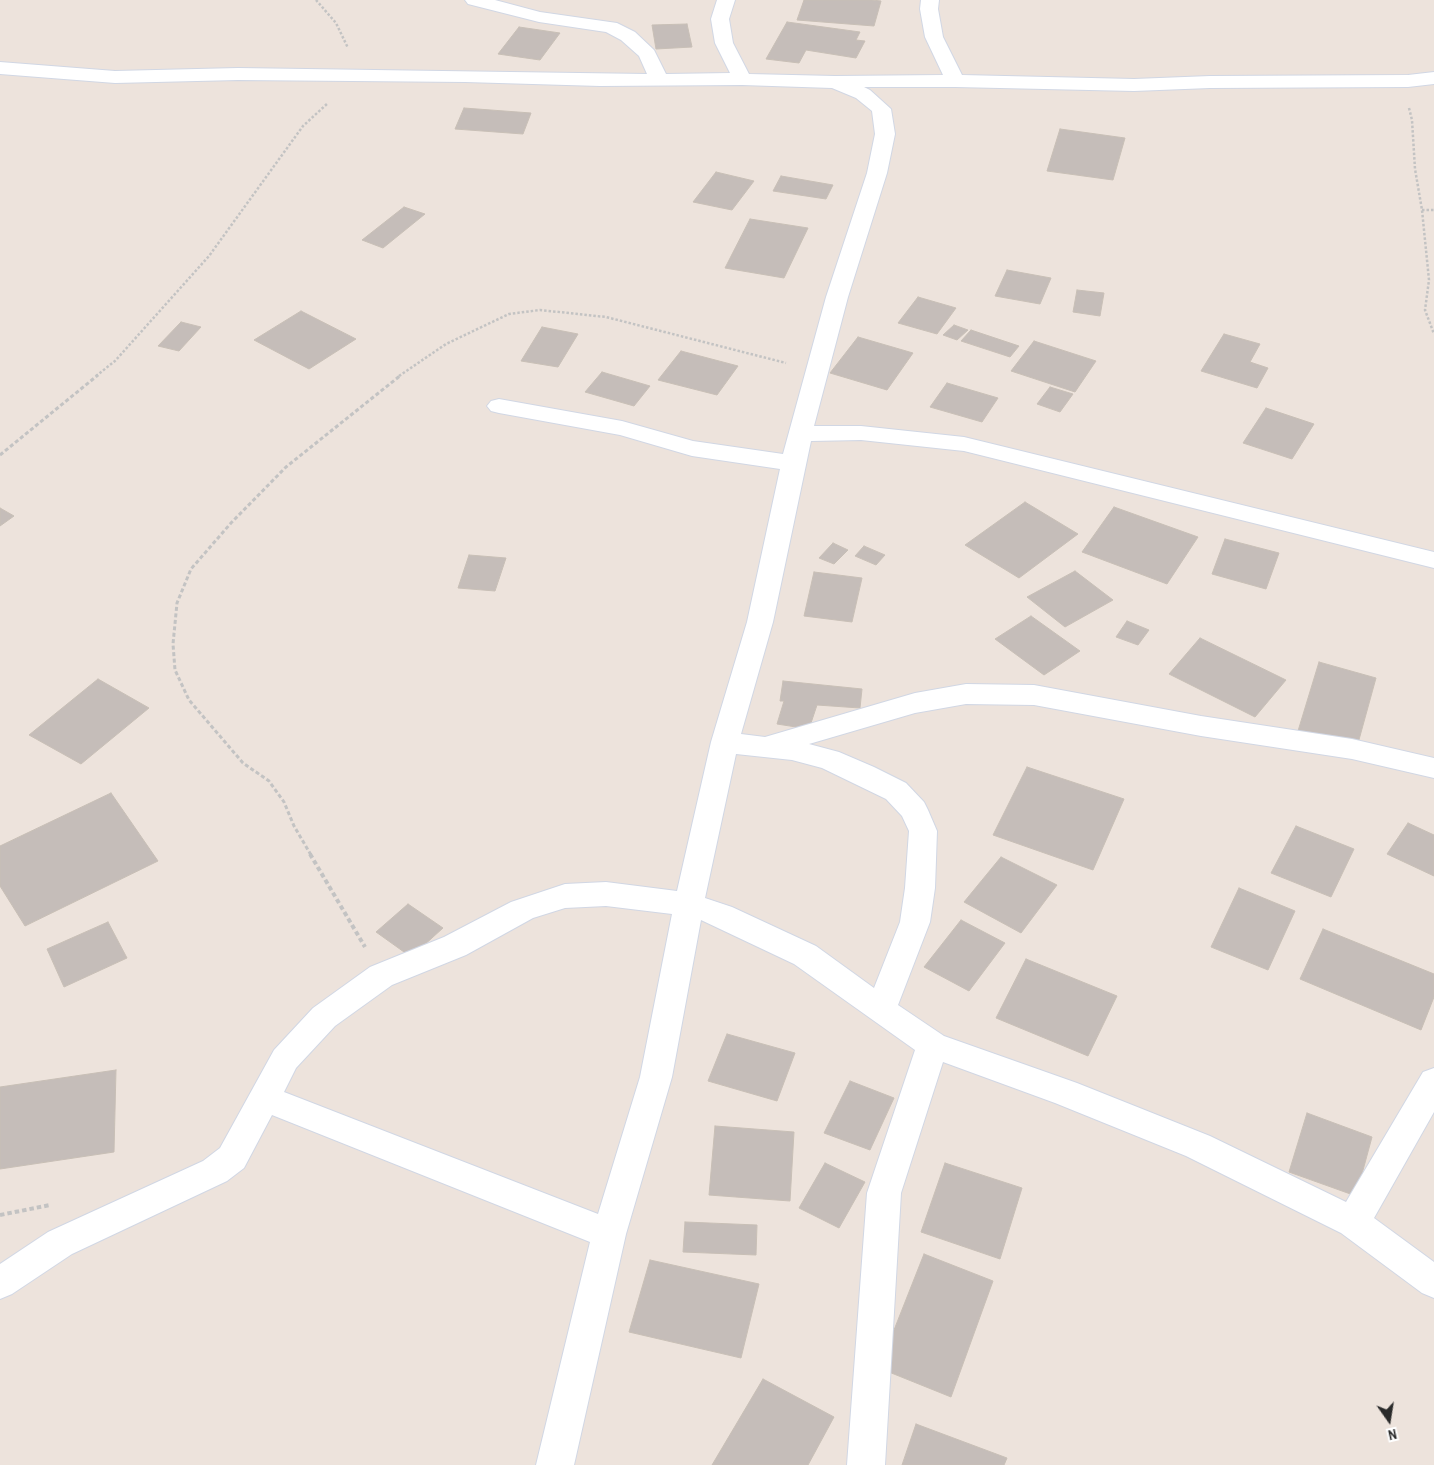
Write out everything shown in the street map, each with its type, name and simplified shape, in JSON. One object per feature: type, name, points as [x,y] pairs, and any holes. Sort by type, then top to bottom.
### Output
[{"type":"street","points":[[474,0],[539,17],[612,27],[628,36],[647,54],[660,80]]},
{"type":"street","points":[[726,0],[720,18],[724,43],[742,79]]},
{"type":"street","points":[[930,0],[929,9],[934,37],[955,81]]},
{"type":"street","points":[[0,68],[115,77],[238,74],[660,80],[742,79],[835,82],[955,81],[1134,85],[1210,82],[1408,81],[1434,78]]},
{"type":"street","points":[[555,1465],[609,1234],[656,1077],[689,904],[725,742],[760,622],[793,463],[837,297],[876,173],[885,134],[881,109],[863,94],[835,82]]},
{"type":"street","points":[[499,406],[622,428],[692,448],[793,463]]},
{"type":"street","points":[[801,434],[861,433],[964,444],[1434,560]]},
{"type":"street","points":[[768,746],[915,703],[966,694],[1034,695],[1201,726],[1352,749],[1434,768]]},
{"type":"street","points":[[725,742],[768,746],[829,759],[864,774],[896,791],[914,810],[923,831],[916,922],[881,1010]]},
{"type":"street","points":[[0,1283],[60,1243],[215,1171],[232,1158],[285,1059],[318,1024],[381,976],[455,946],[522,910],[565,896],[606,894],[689,904],[721,915],[805,955],[933,1045],[1066,1094],[1198,1146],[1353,1222],[1434,1282]]},
{"type":"street","points":[[866,1465],[884,1193],[933,1045]]},
{"type":"street","points":[[1353,1222],[1434,1082]]},
{"type":"street","points":[[264,1098],[609,1234]]},
{"type":"path","points":[[316,0],[336,23],[361,76]]},
{"type":"path","points":[[1408,81],[1406,98],[1412,120],[1415,169],[1422,210],[1429,280],[1426,310],[1434,334]]},
{"type":"path","points":[[0,455],[115,361],[209,256],[303,126],[335,99]]},
{"type":"path","points":[[1422,210],[1434,210]]},
{"type":"path","points":[[381,976],[343,906],[294,826],[284,802],[269,781],[243,763],[189,700],[175,670],[174,644],[178,603],[191,569],[231,523],[286,467],[388,384],[446,344],[510,314],[540,310],[606,317],[818,372]]},
{"type":"building","points":[[804,0],[881,1],[874,26],[797,20]]},
{"type":"building","points":[[787,22],[860,32],[856,40],[865,41],[856,58],[806,50],[799,63],[766,59]]},
{"type":"building","points":[[687,24],[692,47],[656,49],[652,25]]},
{"type":"building","points":[[519,27],[560,33],[540,60],[498,54]]},
{"type":"building","points":[[464,108],[531,113],[523,134],[455,129]]},
{"type":"building","points":[[1060,129],[1125,138],[1113,180],[1047,171]]},
{"type":"building","points":[[716,172],[754,181],[732,210],[693,202]]},
{"type":"building","points":[[781,176],[833,185],[826,199],[773,191]]},
{"type":"building","points":[[404,207],[425,214],[383,248],[362,240]]},
{"type":"building","points":[[750,219],[808,228],[784,278],[725,268]]},
{"type":"building","points":[[1007,270],[1051,278],[1040,304],[995,296]]},
{"type":"building","points":[[1077,290],[1104,293],[1100,316],[1073,312]]},
{"type":"building","points":[[918,297],[956,308],[937,334],[898,323]]},
{"type":"building","points":[[301,311],[356,339],[309,369],[254,340]]},
{"type":"building","points":[[181,322],[201,327],[179,351],[158,346]]},
{"type":"building","points":[[954,325],[968,330],[957,340],[943,335]]},
{"type":"building","points":[[542,327],[578,334],[558,367],[521,361]]},
{"type":"building","points":[[971,330],[1019,346],[1010,357],[961,341]]},
{"type":"building","points":[[1224,334],[1260,344],[1250,362],[1268,368],[1257,388],[1201,371]]},
{"type":"building","points":[[858,337],[913,353],[887,390],[830,373]]},
{"type":"building","points":[[1034,341],[1096,361],[1075,392],[1011,371]]},
{"type":"building","points":[[681,351],[738,366],[717,395],[658,380]]},
{"type":"building","points":[[602,372],[650,386],[634,406],[585,392]]},
{"type":"building","points":[[947,383],[998,398],[982,422],[930,407]]},
{"type":"building","points":[[1050,387],[1073,394],[1060,412],[1037,404]]},
{"type":"building","points":[[1266,408],[1314,424],[1292,459],[1243,443]]},
{"type":"building","points":[[1025,502],[1078,534],[1019,578],[965,545]]},
{"type":"building","points":[[1114,507],[1198,537],[1167,584],[1082,552]]},
{"type":"building","points":[[0,508],[14,516],[0,526]]},
{"type":"building","points":[[1225,539],[1279,553],[1266,589],[1212,574]]},
{"type":"building","points":[[833,543],[848,550],[834,564],[819,558]]},
{"type":"building","points":[[864,546],[885,555],[876,565],[855,556]]},
{"type":"building","points":[[469,555],[506,558],[495,591],[458,588]]},
{"type":"building","points":[[1075,571],[1113,600],[1065,627],[1027,597]]},
{"type":"building","points":[[814,572],[862,578],[852,622],[804,616]]},
{"type":"building","points":[[1031,616],[1080,651],[1044,675],[995,639]]},
{"type":"building","points":[[1127,621],[1149,630],[1138,645],[1116,637]]},
{"type":"building","points":[[1200,638],[1286,680],[1255,717],[1169,674]]},
{"type":"building","points":[[1319,662],[1376,678],[1357,747],[1298,731]]},
{"type":"building","points":[[98,679],[149,708],[81,764],[29,735]]},
{"type":"building","points":[[783,681],[862,689],[860,708],[817,705],[809,729],[777,724],[784,701],[780,701]]},
{"type":"building","points":[[1027,767],[1124,799],[1093,870],[993,835]]},
{"type":"building","points":[[111,793],[158,861],[25,926],[0,886],[0,846]]},
{"type":"building","points":[[1408,823],[1434,835],[1434,876],[1387,854]]},
{"type":"building","points":[[1296,826],[1354,849],[1331,897],[1271,873]]},
{"type":"building","points":[[1001,857],[1057,885],[1021,933],[964,902]]},
{"type":"building","points":[[1239,888],[1295,911],[1268,970],[1211,947]]},
{"type":"building","points":[[408,904],[443,928],[411,957],[376,932]]},
{"type":"building","points":[[961,920],[1005,943],[969,991],[924,967]]},
{"type":"building","points":[[108,922],[127,958],[64,987],[47,949]]},
{"type":"building","points":[[1323,929],[1434,974],[1434,997],[1421,1030],[1300,979]]},
{"type":"building","points":[[1026,959],[1117,996],[1088,1056],[996,1018]]},
{"type":"building","points":[[727,1034],[795,1053],[777,1101],[708,1081]]},
{"type":"building","points":[[116,1070],[114,1152],[0,1169],[0,1087]]},
{"type":"building","points":[[850,1081],[894,1098],[870,1150],[824,1133]]},
{"type":"building","points":[[1307,1113],[1372,1137],[1356,1196],[1289,1172]]},
{"type":"building","points":[[715,1126],[794,1132],[790,1201],[709,1195]]},
{"type":"building","points":[[825,1163],[865,1182],[839,1228],[799,1208]]},
{"type":"building","points":[[945,1163],[1022,1188],[1000,1259],[921,1232]]},
{"type":"building","points":[[685,1222],[757,1225],[756,1255],[683,1252]]},
{"type":"building","points":[[924,1254],[993,1281],[951,1397],[879,1368]]},
{"type":"building","points":[[650,1260],[759,1284],[741,1358],[629,1332]]},
{"type":"building","points":[[763,1379],[834,1417],[808,1465],[712,1465]]},
{"type":"building","points":[[916,1424],[1007,1458],[1004,1465],[902,1465]]}]
